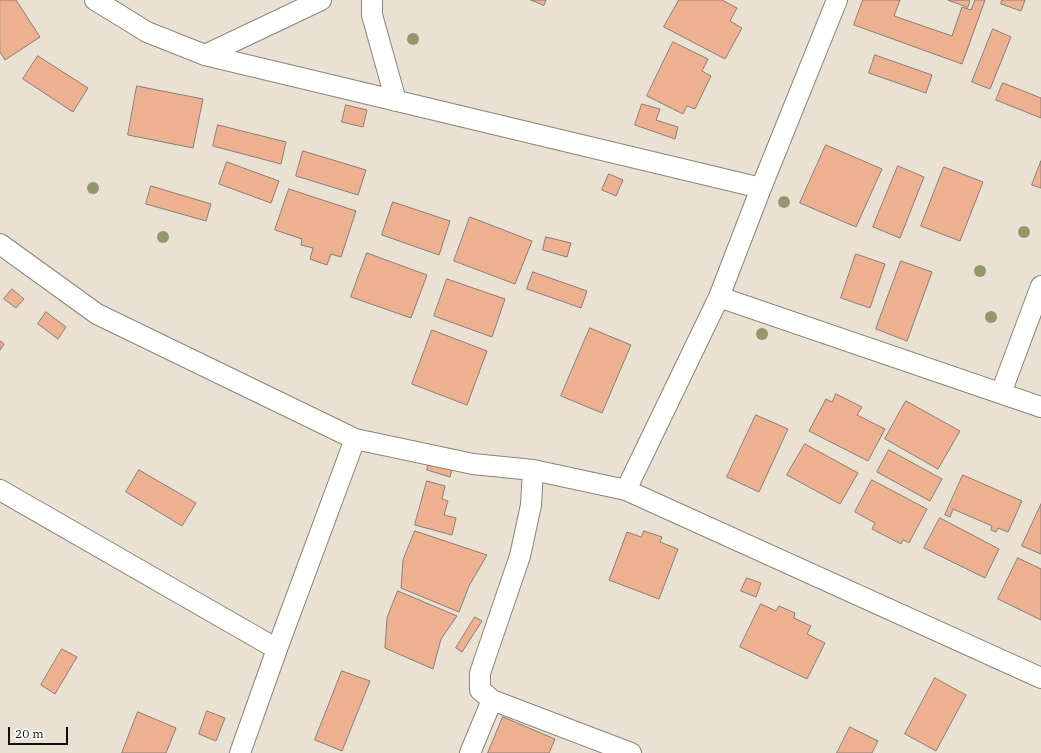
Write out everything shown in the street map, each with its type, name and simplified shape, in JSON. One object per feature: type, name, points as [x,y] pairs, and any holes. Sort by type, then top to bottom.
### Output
[{"type":"street","points":[[95,0],[147,32],[205,55],[761,188]]},
{"type":"street","points":[[205,55],[321,0]]},
{"type":"street","points":[[372,0],[372,15],[396,101]]},
{"type":"street","points":[[626,490],[719,297],[761,188],[837,0]]},
{"type":"street","points":[[0,244],[97,314],[355,439],[473,464],[533,470],[626,490],[1041,678]]},
{"type":"street","points":[[1001,393],[1041,286]]},
{"type":"street","points":[[719,297],[1041,407]]},
{"type":"street","points":[[240,753],[355,439]]},
{"type":"street","points":[[533,470],[531,505],[520,556],[480,673],[480,690],[492,700],[631,753]]},
{"type":"street","points":[[0,490],[277,649]]},
{"type":"street","points":[[470,753],[492,700]]},
{"type":"building","points":[[0,0],[16,0],[40,37],[5,60],[0,52]]},
{"type":"building","points":[[531,0],[546,0],[544,5]]},
{"type":"building","points":[[679,0],[722,0],[737,8],[730,21],[742,28],[725,59],[664,27]]},
{"type":"building","points":[[863,0],[900,0],[894,16],[952,36],[962,7],[971,10],[975,0],[985,0],[962,64],[854,25]]},
{"type":"building","points":[[948,0],[970,0],[968,7]]},
{"type":"building","points":[[1002,0],[1025,0],[1021,11],[1001,4]]},
{"type":"building","points":[[993,29],[1011,37],[990,89],[972,82]]},
{"type":"building","points":[[673,42],[708,59],[702,71],[711,76],[695,109],[687,106],[683,114],[647,96]]},
{"type":"building","points":[[875,55],[932,75],[926,93],[869,73]]},
{"type":"building","points":[[38,56],[88,88],[73,112],[23,79]]},
{"type":"building","points":[[1003,83],[1041,98],[1041,118],[996,100]]},
{"type":"building","points":[[137,86],[203,99],[193,148],[128,135]]},
{"type":"building","points":[[642,104],[660,109],[656,120],[678,127],[675,139],[635,125]]},
{"type":"building","points":[[346,105],[367,110],[363,127],[342,122]]},
{"type":"building","points":[[218,125],[286,142],[281,164],[213,146]]},
{"type":"building","points":[[826,145],[882,169],[856,227],[800,203]]},
{"type":"building","points":[[303,151],[366,170],[358,195],[296,176]]},
{"type":"building","points":[[1041,161],[1041,188],[1032,185]]},
{"type":"building","points":[[227,162],[279,181],[271,203],[219,184]]},
{"type":"building","points":[[898,166],[924,177],[900,238],[873,227]]},
{"type":"building","points":[[944,167],[983,182],[960,241],[921,226]]},
{"type":"building","points":[[609,174],[623,180],[616,196],[602,190]]},
{"type":"building","points":[[151,186],[211,204],[206,221],[146,204]]},
{"type":"building","points":[[289,189],[356,211],[341,257],[331,254],[327,265],[310,259],[313,248],[301,245],[302,239],[275,230]]},
{"type":"building","points":[[393,202],[450,221],[439,255],[382,235]]},
{"type":"building","points":[[470,217],[532,241],[515,284],[454,261]]},
{"type":"building","points":[[546,237],[571,243],[567,257],[543,250]]},
{"type":"building","points":[[367,253],[427,275],[411,318],[351,297]]},
{"type":"building","points":[[856,254],[885,264],[870,308],[841,298]]},
{"type":"building","points":[[901,261],[932,272],[907,341],[876,329]]},
{"type":"building","points":[[533,272],[587,291],[581,308],[527,289]]},
{"type":"building","points":[[447,279],[505,299],[492,337],[434,316]]},
{"type":"building","points":[[12,289],[24,299],[16,308],[4,299]]},
{"type":"building","points":[[46,312],[66,327],[58,339],[38,324]]},
{"type":"building","points":[[590,328],[631,345],[602,413],[561,396]]},
{"type":"building","points":[[432,330],[487,351],[467,405],[412,384]]},
{"type":"building","points":[[0,341],[4,344],[0,350]]},
{"type":"building","points":[[836,394],[862,407],[857,415],[885,429],[868,461],[809,431],[826,399],[832,402]]},
{"type":"building","points":[[906,401],[960,431],[938,469],[885,439]]},
{"type":"building","points":[[756,415],[788,429],[759,492],[727,477]]},
{"type":"building","points":[[805,444],[858,473],[840,504],[787,475]]},
{"type":"building","points":[[889,450],[942,479],[930,501],[877,472]]},
{"type":"building","points":[[431,458],[453,465],[450,477],[427,470]]},
{"type":"building","points":[[139,470],[196,503],[182,526],[126,492]]},
{"type":"building","points":[[963,475],[1022,501],[1008,532],[998,528],[996,532],[991,530],[992,526],[953,509],[950,517],[945,515]]},
{"type":"building","points":[[872,480],[927,509],[909,543],[903,540],[901,544],[872,529],[875,523],[855,512]]},
{"type":"building","points":[[427,481],[445,486],[442,499],[448,501],[444,515],[456,518],[452,535],[415,525]]},
{"type":"building","points":[[1041,504],[1041,554],[1022,546]]},
{"type":"building","points":[[940,518],[999,549],[985,578],[924,548]]},
{"type":"building","points":[[415,531],[487,555],[469,586],[459,612],[401,588],[403,560]]},
{"type":"building","points":[[644,531],[662,537],[660,542],[678,549],[659,599],[609,580],[627,532],[641,537]]},
{"type":"building","points":[[1018,558],[1041,569],[1041,620],[998,599]]},
{"type":"building","points":[[747,578],[761,583],[756,597],[741,591]]},
{"type":"building","points":[[398,591],[457,616],[441,639],[433,669],[385,648],[387,618]]},
{"type":"building","points":[[761,604],[776,611],[779,606],[795,613],[794,618],[811,626],[807,634],[825,643],[807,679],[740,647]]},
{"type":"building","points":[[475,617],[482,621],[462,652],[456,648]]},
{"type":"building","points":[[62,649],[77,657],[55,694],[41,685]]},
{"type":"building","points":[[342,671],[370,681],[342,751],[315,740]]},
{"type":"building","points":[[935,678],[966,695],[936,751],[905,734]]},
{"type":"building","points":[[207,711],[225,718],[216,741],[199,734]]},
{"type":"building","points":[[138,712],[176,728],[166,753],[122,753]]},
{"type":"building","points":[[503,717],[555,739],[549,753],[488,753]]},
{"type":"building","points":[[850,727],[878,741],[872,753],[837,753]]}]
